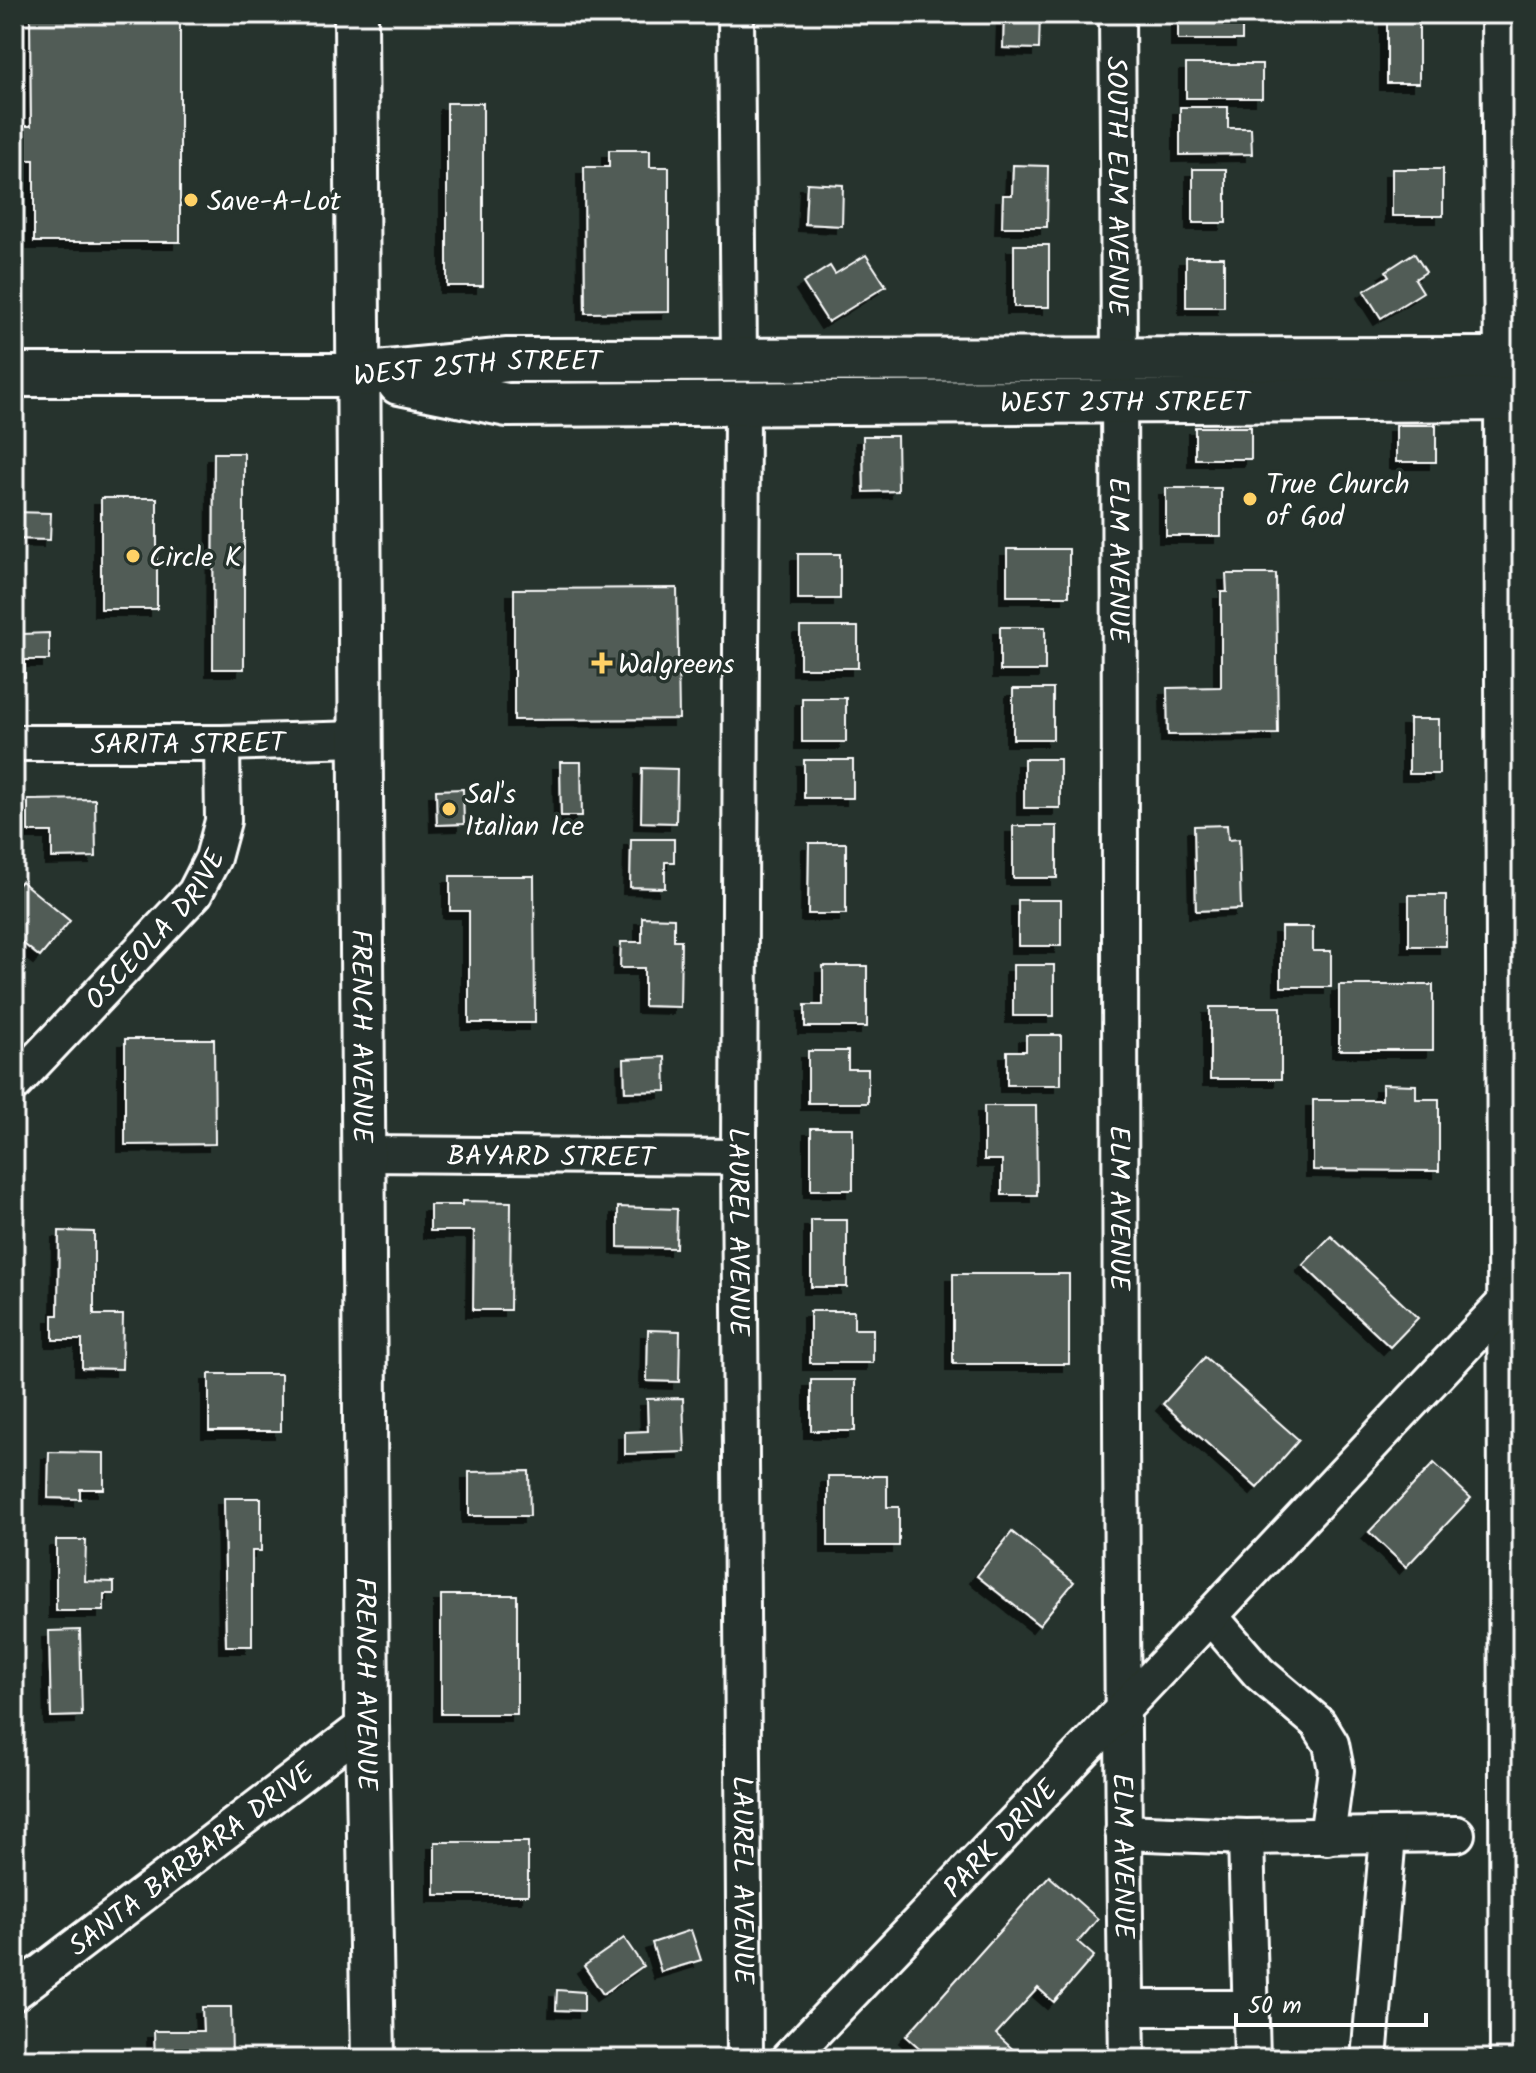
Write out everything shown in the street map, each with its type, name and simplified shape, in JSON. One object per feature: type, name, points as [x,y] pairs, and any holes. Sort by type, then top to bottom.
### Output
[{"type":"main road","name":"FRENCH AVENUE","points":[[356,14],[367,1724],[373,2059]]},
{"type":"main road","name":"WEST 25TH STREET","points":[[358,375],[508,360],[1120,358],[1514,381]]},
{"type":"main road","points":[[14,375],[358,375]]},
{"type":"main road","name":"WEST 25TH STREET","points":[[358,375],[507,405],[1120,402],[1514,381]]},
{"type":"street","points":[[736,14],[739,359]]},
{"type":"street","name":"SOUTH ELM AVENUE","points":[[1117,14],[1120,358]]},
{"type":"street","points":[[1499,14],[1514,381],[1505,1010],[1513,1293],[1514,1785],[1508,2059]]},
{"type":"street","name":"ELM AVENUE","points":[[1120,358],[1121,1711],[1127,2059]]},
{"type":"street","name":"LAUREL AVENUE","points":[[742,404],[739,1157],[745,2059]]},
{"type":"street","name":"SARITA STREET","points":[[14,743],[222,743],[360,739]]},
{"type":"street","name":"OSCEOLA DRIVE","points":[[14,1084],[195,893],[213,858],[223,821],[222,743]]},
{"type":"street","name":"BAYARD STREET","points":[[365,1154],[739,1157]]},
{"type":"street","name":"PARK DRIVE","points":[[788,2059],[1121,1711],[1513,1293]]},
{"type":"street","points":[[1210,1616],[1259,1673],[1318,1723],[1331,1744],[1336,1770],[1327,1837]]},
{"type":"street","name":"SANTA BARBARA DRIVE","points":[[14,1993],[367,1724]]},
{"type":"street","points":[[1123,1832],[1246,1837],[1457,1834]]},
{"type":"street","points":[[1369,2059],[1388,1836]]},
{"type":"street","points":[[1246,1837],[1252,2059]]},
{"type":"street","points":[[1126,2008],[1251,2008]]},
{"type":"building","points":[[30,14],[180,14],[180,242],[34,242],[34,160],[18,160],[18,126],[31,126]]},
{"type":"building","points":[[1004,14],[1040,14],[1039,49],[1003,48]]},
{"type":"building","points":[[1178,14],[1242,14],[1242,40],[1178,40]]},
{"type":"building","points":[[1387,14],[1433,14],[1419,16],[1419,83],[1387,83]]},
{"type":"building","points":[[1186,64],[1262,64],[1262,98],[1186,98]]},
{"type":"building","points":[[447,103],[483,103],[483,286],[447,286]]},
{"type":"building","points":[[1180,107],[1228,107],[1228,128],[1251,128],[1252,154],[1180,155]]},
{"type":"building","points":[[609,150],[650,150],[650,167],[669,167],[669,312],[585,313],[584,167],[609,167]]},
{"type":"building","points":[[1013,165],[1048,166],[1047,227],[1002,227],[1003,195],[1012,195]]},
{"type":"building","points":[[1193,169],[1226,169],[1226,223],[1193,223]]},
{"type":"building","points":[[1392,169],[1443,169],[1443,216],[1392,216]]},
{"type":"building","points":[[807,183],[843,185],[842,226],[805,224]]},
{"type":"building","points":[[1014,245],[1049,245],[1049,307],[1014,307]]},
{"type":"building","points":[[1414,253],[1426,272],[1415,279],[1423,292],[1381,318],[1364,291],[1389,276],[1386,271]]},
{"type":"building","points":[[866,255],[886,286],[828,322],[803,283],[830,266],[835,274]]},
{"type":"building","points":[[1186,257],[1224,257],[1224,307],[1186,307]]},
{"type":"building","points":[[1396,425],[1436,425],[1436,462],[1396,462]]},
{"type":"building","points":[[1195,427],[1251,427],[1251,459],[1195,459]]},
{"type":"building","points":[[863,436],[897,436],[898,491],[864,492]]},
{"type":"building","points":[[14,438],[19,438],[18,499],[14,499]]},
{"type":"building","points":[[214,453],[244,453],[244,669],[213,669]]},
{"type":"building","points":[[1166,488],[1221,488],[1221,536],[1166,536]]},
{"type":"building","points":[[101,498],[157,498],[157,609],[101,609]]},
{"type":"building","points":[[14,512],[51,513],[50,540],[14,539]]},
{"type":"building","points":[[1007,549],[1069,549],[1069,596],[1007,596]]},
{"type":"building","points":[[798,554],[840,554],[840,599],[798,599]]},
{"type":"building","points":[[1226,574],[1276,574],[1278,734],[1168,735],[1167,688],[1221,687],[1221,592],[1227,592]]},
{"type":"building","name":"Walgreens","points":[[677,588],[679,719],[514,720],[514,589]]},
{"type":"building","points":[[14,601],[21,601],[22,634],[49,633],[49,660],[25,660],[25,677],[14,677]]},
{"type":"building","points":[[800,627],[858,627],[858,668],[800,668]]},
{"type":"building","points":[[1000,627],[1045,627],[1045,671],[1000,671]]},
{"type":"building","points":[[1013,689],[1053,689],[1053,739],[1013,739]]},
{"type":"building","points":[[802,698],[846,698],[846,742],[802,742]]},
{"type":"building","points":[[1409,719],[1439,719],[1439,774],[1409,774]]},
{"type":"building","points":[[1024,759],[1060,759],[1060,808],[1024,808]]},
{"type":"building","points":[[804,760],[853,760],[853,798],[804,798]]},
{"type":"building","points":[[560,762],[581,762],[582,816],[561,816]]},
{"type":"building","points":[[642,768],[677,769],[676,823],[641,822]]},
{"type":"building","points":[[463,789],[464,824],[437,825],[436,790]]},
{"type":"building","points":[[95,799],[96,857],[52,858],[52,832],[28,832],[28,800]]},
{"type":"building","points":[[1227,825],[1228,840],[1239,839],[1241,909],[1196,911],[1194,826]]},
{"type":"building","points":[[1013,826],[1057,826],[1057,878],[1013,878]]},
{"type":"building","points":[[631,839],[674,839],[674,862],[665,862],[665,888],[630,887]]},
{"type":"building","points":[[809,843],[846,843],[846,914],[808,914]]},
{"type":"building","points":[[450,876],[534,876],[535,1023],[469,1023],[469,911],[450,911]]},
{"type":"building","points":[[21,881],[70,921],[40,957],[14,936],[14,889]]},
{"type":"building","points":[[1409,895],[1446,895],[1446,946],[1409,946]]},
{"type":"building","points":[[1018,900],[1061,900],[1061,946],[1018,946]]},
{"type":"building","points":[[642,917],[674,918],[674,940],[681,940],[680,1007],[644,1006],[644,968],[620,968],[621,942],[642,942]]},
{"type":"building","points":[[1281,927],[1313,927],[1313,951],[1331,951],[1331,987],[1281,987]]},
{"type":"building","points":[[1013,965],[1054,965],[1054,1016],[1013,1016]]},
{"type":"building","points":[[823,966],[867,966],[867,1027],[805,1027],[805,1005],[823,1005]]},
{"type":"building","points":[[1339,985],[1433,985],[1433,1050],[1339,1050]]},
{"type":"building","points":[[1210,1007],[1281,1007],[1281,1079],[1210,1079]]},
{"type":"building","points":[[1026,1035],[1061,1035],[1061,1085],[1007,1085],[1007,1051],[1026,1051]]},
{"type":"building","points":[[125,1039],[214,1039],[215,1144],[125,1145]]},
{"type":"building","points":[[808,1051],[848,1051],[848,1069],[868,1069],[868,1103],[808,1103]]},
{"type":"building","points":[[665,1057],[666,1091],[625,1092],[624,1059]]},
{"type":"building","points":[[1382,1084],[1416,1085],[1416,1099],[1439,1099],[1439,1171],[1313,1170],[1313,1100],[1382,1100]]},
{"type":"building","points":[[984,1106],[1036,1106],[1037,1195],[1002,1195],[1002,1160],[984,1160]]},
{"type":"building","points":[[811,1128],[853,1128],[853,1190],[811,1190]]},
{"type":"building","points":[[462,1201],[511,1202],[510,1310],[473,1310],[474,1231],[430,1231],[430,1205],[462,1205]]},
{"type":"building","points":[[618,1207],[677,1209],[676,1248],[618,1247]]},
{"type":"building","points":[[811,1220],[847,1220],[847,1287],[811,1287]]},
{"type":"building","points":[[59,1231],[94,1232],[94,1315],[123,1315],[122,1369],[82,1368],[82,1340],[53,1340],[53,1315],[58,1315]]},
{"type":"building","points":[[1331,1236],[1418,1318],[1390,1347],[1303,1265]]},
{"type":"building","points":[[953,1274],[1069,1274],[1069,1364],[953,1364]]},
{"type":"building","points":[[810,1311],[854,1311],[854,1329],[873,1329],[873,1363],[810,1363]]},
{"type":"building","points":[[648,1330],[680,1331],[679,1382],[647,1381]]},
{"type":"building","points":[[1205,1357],[1299,1440],[1257,1488],[1163,1404]]},
{"type":"building","points":[[209,1374],[281,1374],[281,1431],[209,1431]]},
{"type":"building","points":[[811,1380],[855,1380],[855,1431],[811,1431]]},
{"type":"building","points":[[683,1398],[685,1452],[625,1454],[625,1432],[648,1431],[647,1399]]},
{"type":"building","points":[[49,1452],[104,1453],[104,1489],[80,1489],[80,1499],[48,1498]]},
{"type":"building","points":[[1434,1463],[1471,1498],[1406,1567],[1369,1532]]},
{"type":"building","points":[[529,1471],[530,1516],[469,1516],[469,1472]]},
{"type":"building","points":[[828,1476],[887,1476],[887,1507],[899,1507],[899,1546],[828,1546]]},
{"type":"building","points":[[224,1498],[261,1498],[261,1551],[252,1551],[252,1646],[226,1646]]},
{"type":"building","points":[[1012,1532],[1074,1582],[1039,1625],[977,1576]]},
{"type":"building","points":[[56,1540],[86,1540],[85,1581],[114,1582],[114,1594],[104,1594],[104,1611],[56,1611]]},
{"type":"building","points":[[441,1595],[517,1595],[517,1714],[441,1714]]},
{"type":"building","points":[[80,1630],[82,1716],[51,1717],[49,1631]]},
{"type":"building","points":[[435,1842],[528,1842],[528,1895],[435,1895]]},
{"type":"building","points":[[1049,1876],[1098,1919],[1078,1942],[1094,1956],[1054,2002],[1038,1988],[996,2034],[1016,2052],[1010,2059],[932,2059],[906,2036]]},
{"type":"building","points":[[691,1930],[701,1960],[661,1972],[652,1943]]},
{"type":"building","points":[[624,1938],[643,1966],[603,1994],[584,1966]]},
{"type":"building","points":[[557,1990],[584,1992],[584,2011],[556,2010]]},
{"type":"building","points":[[202,2007],[231,2007],[232,2059],[155,2059],[154,2031],[203,2031]]},
{"type":"place","name":"Save-A-Lot","points":[[191,200]]},
{"type":"place","name":"True Church of God","points":[[1250,499]]},
{"type":"place","name":"Circle K","points":[[133,556]]},
{"type":"place","name":"Walgreens","points":[[602,663]]},
{"type":"place","name":"Sal's Italian Ice","points":[[449,809]]}]
